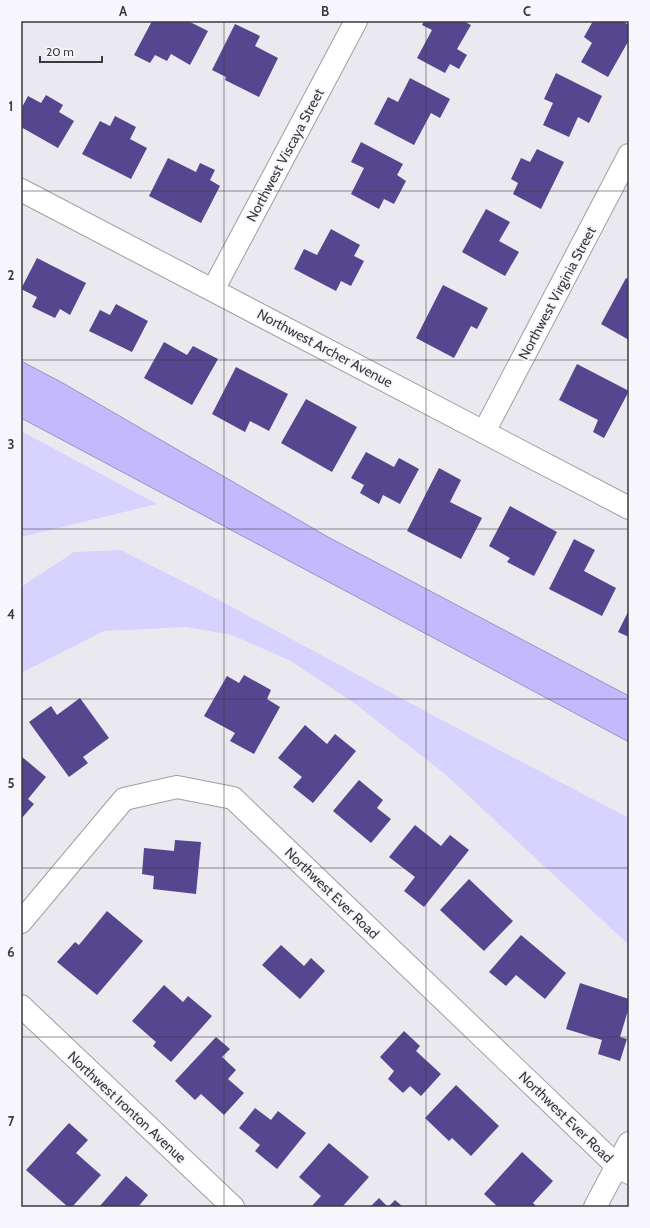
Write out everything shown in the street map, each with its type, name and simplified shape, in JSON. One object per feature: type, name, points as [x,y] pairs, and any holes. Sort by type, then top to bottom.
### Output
[{"type":"street","name":"Northwest Viscaya Street","points":[[213,290],[348,24]]},
{"type":"street","name":"Northwest Virginia Street","points":[[484,432],[629,155]]},
{"type":"street","name":"Northwest Archer Avenue","points":[[21,190],[629,508]]},
{"type":"street","name":"Northwest Ever Road","points":[[21,922],[124,800],[177,787],[233,798],[623,1170]]},
{"type":"street","name":"Northwest Ironton Avenue","points":[[21,1006],[233,1207]]},
{"type":"street","points":[[595,1207],[623,1170],[629,1144]]},
{"type":"shaded area","points":[[21,361],[61,382],[328,537],[629,696],[629,742],[21,418]]},
{"type":"shaded area","points":[[21,431],[157,504],[21,537]]},
{"type":"shaded area","points":[[121,550],[221,601],[436,717],[629,818],[629,945],[445,774],[354,703],[289,660],[232,635],[186,627],[104,631],[21,673],[21,587],[74,552]]},
{"type":"building","points":[[152,21],[188,21],[208,31],[190,65],[171,54],[167,61],[155,55],[150,63],[134,55]]},
{"type":"building","points":[[424,21],[463,21],[471,25],[457,49],[467,55],[459,69],[450,64],[445,73],[417,58],[432,30],[422,25]]},
{"type":"building","points":[[593,21],[622,21],[629,25],[629,40],[608,77],[581,62],[592,43],[584,37]]},
{"type":"building","points":[[235,24],[260,36],[255,46],[278,58],[259,97],[225,80],[226,77],[212,70]]},
{"type":"building","points":[[556,73],[602,96],[589,123],[578,117],[569,137],[543,125],[553,103],[544,99]]},
{"type":"building","points":[[410,78],[450,99],[440,118],[431,113],[414,145],[374,124],[388,97],[398,102]]},
{"type":"building","points":[[46,95],[63,105],[59,112],[74,121],[58,148],[21,127],[21,109],[28,96],[41,103]]},
{"type":"building","points":[[115,116],[136,127],[130,139],[147,148],[131,179],[82,154],[100,121],[110,126]]},
{"type":"building","points":[[361,142],[403,164],[397,175],[406,181],[394,204],[384,199],[379,209],[351,194],[364,168],[351,162]]},
{"type":"building","points":[[537,149],[564,162],[541,209],[513,194],[518,183],[511,179],[521,158],[530,162]]},
{"type":"building","points":[[168,158],[196,172],[200,163],[215,170],[210,180],[220,186],[201,223],[149,196]]},
{"type":"building","points":[[486,209],[510,222],[499,241],[519,252],[505,276],[462,252]]},
{"type":"building","points":[[331,229],[360,245],[354,256],[364,261],[351,286],[341,281],[336,291],[294,269],[304,249],[317,255]]},
{"type":"building","points":[[37,258],[86,283],[70,315],[60,309],[55,318],[32,307],[37,297],[21,289]]},
{"type":"building","points":[[626,278],[629,280],[629,340],[601,324]]},
{"type":"building","points":[[443,285],[488,308],[477,329],[471,326],[454,358],[416,338]]},
{"type":"building","points":[[116,304],[148,321],[132,352],[89,331],[100,310],[110,315]]},
{"type":"building","points":[[164,342],[187,355],[193,346],[218,359],[192,405],[144,378]]},
{"type":"building","points":[[577,364],[629,391],[604,438],[593,432],[598,420],[559,400]]},
{"type":"building","points":[[236,367],[288,394],[269,431],[250,421],[245,432],[212,414]]},
{"type":"building","points":[[306,399],[357,427],[332,472],[281,443]]},
{"type":"building","points":[[366,452],[394,467],[399,458],[419,469],[400,504],[383,495],[379,504],[360,493],[364,485],[351,478]]},
{"type":"building","points":[[439,468],[461,480],[450,502],[482,518],[461,559],[407,531]]},
{"type":"building","points":[[510,506],[557,532],[534,576],[507,562],[510,558],[489,546]]},
{"type":"building","points":[[574,539],[595,550],[584,571],[616,588],[602,616],[549,589]]},
{"type":"building","points":[[629,610],[629,637],[618,632]]},
{"type":"building","points":[[244,675],[271,690],[267,699],[280,707],[254,754],[230,741],[235,733],[204,716],[227,676],[239,683]]},
{"type":"building","points":[[80,698],[109,738],[83,757],[88,763],[69,777],[29,722],[51,706],[57,715]]},
{"type":"building","points":[[305,725],[327,744],[335,734],[356,751],[313,803],[293,787],[302,777],[278,758]]},
{"type":"building","points":[[21,756],[46,777],[28,799],[34,804],[21,819]]},
{"type":"building","points":[[359,780],[383,800],[377,808],[391,819],[371,843],[333,811]]},
{"type":"building","points":[[415,825],[441,846],[450,835],[469,850],[424,907],[404,891],[415,877],[389,857]]},
{"type":"building","points":[[175,840],[201,842],[196,894],[153,889],[154,876],[142,874],[144,848],[174,851]]},
{"type":"building","points":[[469,879],[513,921],[484,951],[440,910]]},
{"type":"building","points":[[107,911],[143,941],[97,995],[57,962],[75,942],[79,945]]},
{"type":"building","points":[[521,935],[566,973],[545,999],[516,975],[506,986],[489,972]]},
{"type":"building","points":[[281,945],[304,966],[311,958],[325,971],[300,999],[262,965]]},
{"type":"building","points":[[580,983],[629,999],[629,1007],[620,1037],[627,1039],[620,1061],[598,1054],[602,1040],[566,1029]]},
{"type":"building","points":[[164,985],[183,1002],[188,996],[212,1016],[171,1062],[153,1046],[156,1042],[132,1021]]},
{"type":"building","points":[[404,1031],[420,1046],[416,1051],[441,1074],[421,1096],[410,1086],[403,1093],[388,1079],[394,1071],[380,1057]]},
{"type":"building","points":[[216,1037],[230,1049],[222,1057],[236,1070],[228,1079],[244,1093],[224,1115],[201,1094],[195,1100],[175,1081]]},
{"type":"building","points":[[456,1085],[499,1126],[471,1156],[452,1138],[449,1141],[425,1118]]},
{"type":"building","points":[[255,1108],[271,1120],[278,1111],[306,1133],[277,1169],[255,1151],[260,1145],[239,1128]]},
{"type":"building","points":[[69,1123],[88,1140],[76,1153],[101,1175],[72,1207],[68,1207],[26,1170]]},
{"type":"building","points":[[329,1143],[369,1177],[342,1207],[311,1207],[321,1196],[299,1177]]},
{"type":"building","points":[[522,1152],[553,1181],[533,1203],[537,1207],[498,1207],[484,1194]]},
{"type":"building","points":[[126,1176],[148,1195],[138,1207],[99,1207]]},
{"type":"building","points":[[379,1198],[388,1207],[370,1207]]},
{"type":"building","points":[[395,1200],[403,1207],[388,1207]]}]
